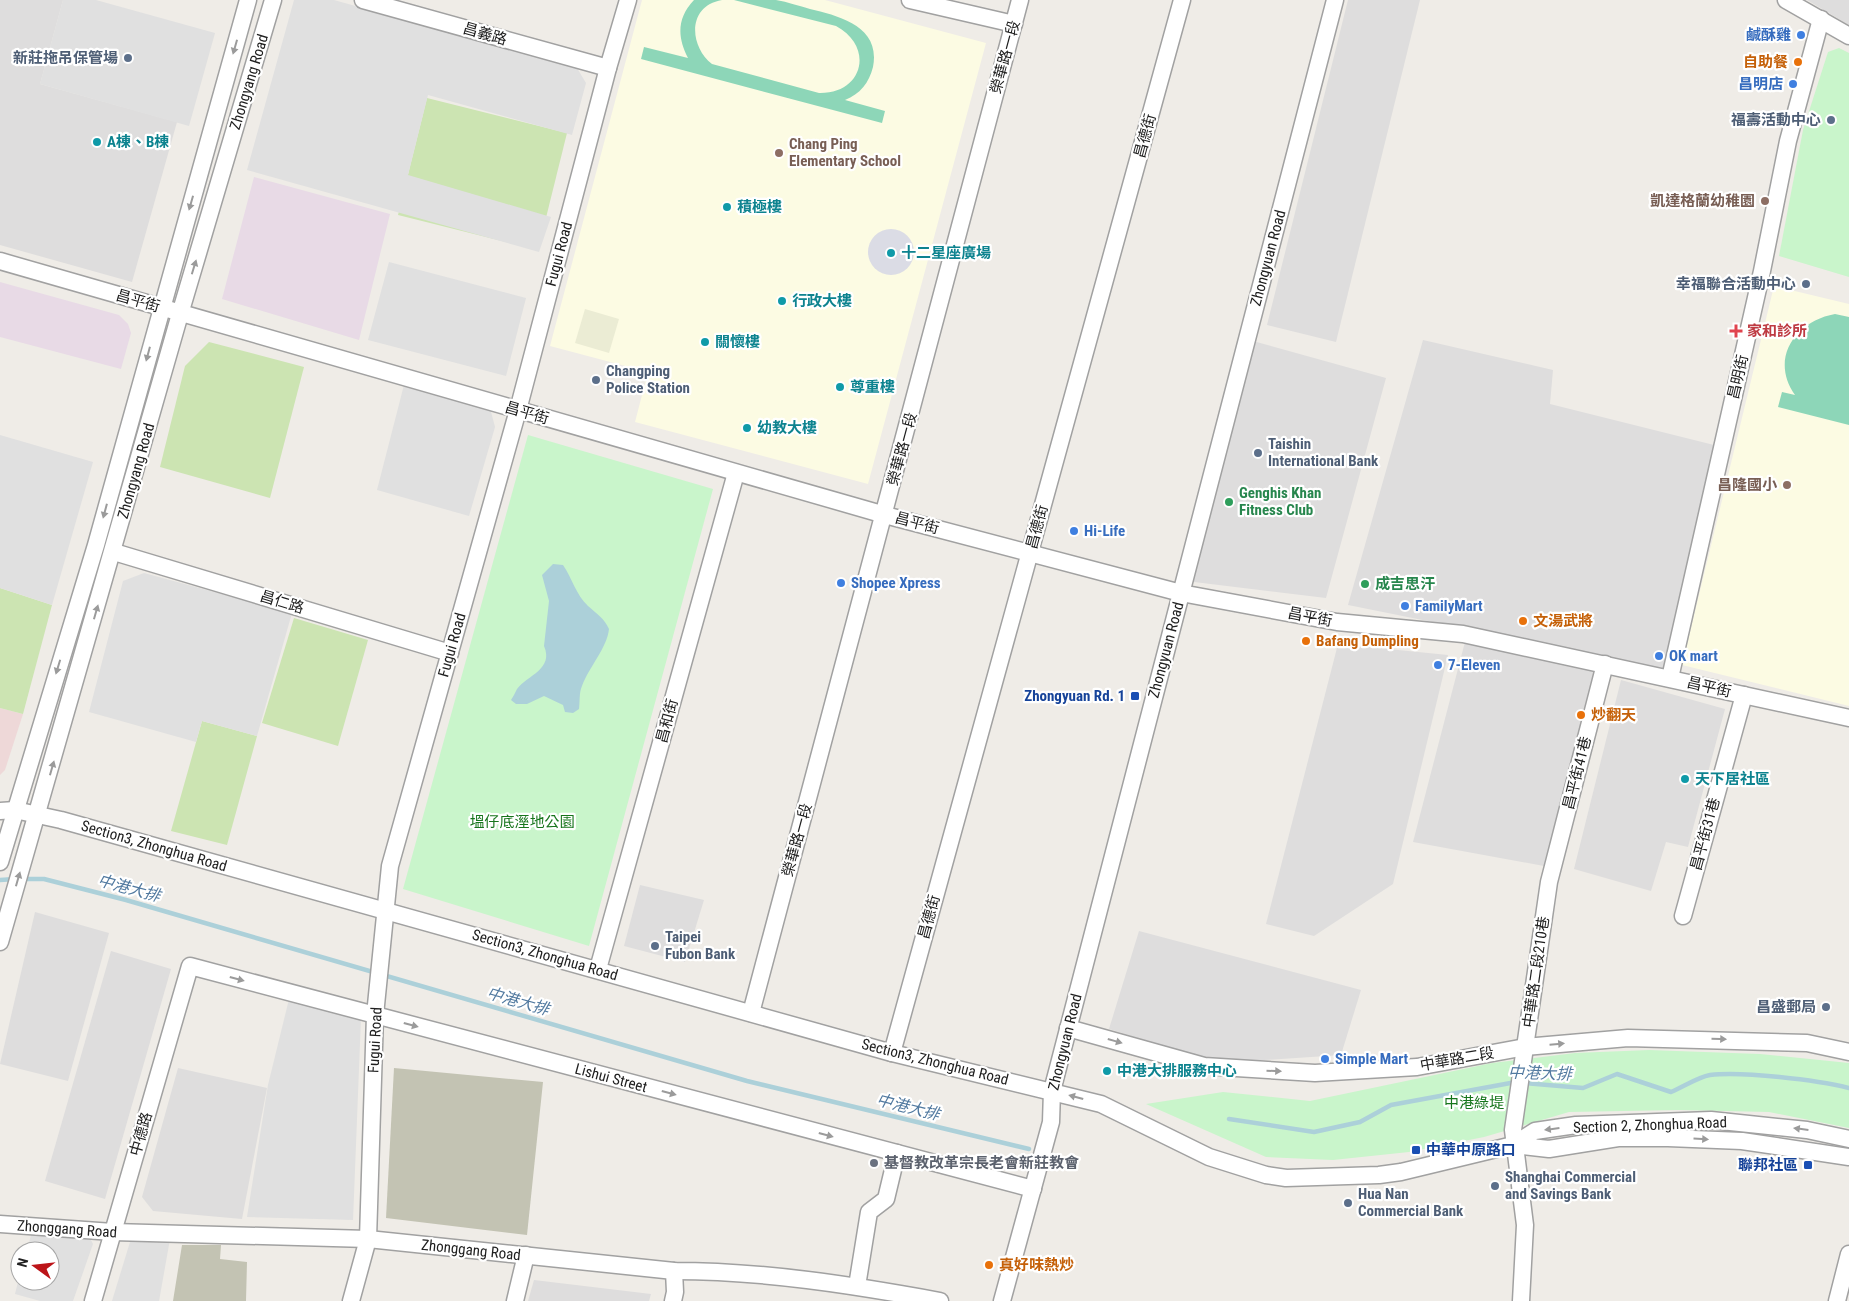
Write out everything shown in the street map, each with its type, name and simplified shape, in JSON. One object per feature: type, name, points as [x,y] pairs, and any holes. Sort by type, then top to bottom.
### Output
[{"type":"street","name":"Zhongyang Road","points":[[0,862],[5,846],[7,810],[96,545],[248,0]]},
{"type":"street","name":"Zhongyang Road","points":[[0,942],[114,552],[180,314],[274,0]]},
{"type":"street","name":"昌義路","points":[[363,0],[608,68]]},
{"type":"street","name":"Fugui Road","points":[[351,1301],[368,1238],[375,1015],[390,866],[518,410],[608,68],[628,0]]},
{"type":"street","points":[[910,0],[1014,24]]},
{"type":"street","name":"榮華路一段","points":[[751,1013],[885,515],[1020,0]]},
{"type":"street","name":"昌德街","points":[[892,1053],[1182,0]]},
{"type":"street","name":"Zhongyuan Road","points":[[1002,1301],[1051,1122],[1052,1091],[1068,1028],[1335,0]]},
{"type":"street","points":[[1786,0],[1849,36]]},
{"type":"street","name":"昌明街","points":[[1670,678],[1762,271],[1788,141],[1821,19]]},
{"type":"street","name":"昌平街","points":[[0,261],[885,515],[1181,592],[1337,622],[1463,634],[1849,718]]},
{"type":"street","name":"昌和街","points":[[598,969],[736,473]]},
{"type":"street","name":"昌仁路","points":[[114,552],[450,653]]},
{"type":"street","name":"昌平街41巷","points":[[1549,882],[1605,664]]},
{"type":"street","name":"昌平街31巷","points":[[1683,916],[1744,695]]},
{"type":"street","name":"Section3, Zhonghua Road","points":[[7,810],[38,815],[385,910],[892,1053],[1052,1091]]},
{"type":"street","name":"中華路二段210巷","points":[[1521,1301],[1525,1225],[1513,1137],[1549,882]]},
{"type":"street","name":"Lishui Street","points":[[190,966],[897,1153],[1034,1184]]},
{"type":"street","name":"中德路","points":[[93,1301],[190,966]]},
{"type":"street","name":"中華路二段","points":[[1068,1028],[1204,1066],[1235,1070],[1315,1073],[1417,1067],[1524,1054],[1628,1038],[1807,1043],[1849,1052]]},
{"type":"street","name":"Section 2, Zhonghua Road","points":[[1052,1091],[1101,1104],[1208,1157],[1245,1169],[1286,1178],[1379,1175],[1401,1172],[1513,1137],[1535,1131],[1568,1126],[1711,1120],[1808,1130],[1849,1139]]},
{"type":"street","name":"Section 2, Zhonghua Road","points":[[1513,1137],[1549,1149],[1618,1138],[1668,1138],[1742,1141],[1849,1157]]},
{"type":"street","points":[[857,1286],[869,1212],[886,1199],[897,1153]]},
{"type":"street","name":"Zhonggang Road","points":[[0,1224],[112,1232],[368,1238],[674,1272],[719,1271],[857,1286],[940,1301]]},
{"type":"street","points":[[1836,1301],[1849,1254]]},
{"type":"street","points":[[514,1301],[526,1256]]},
{"type":"street","points":[[673,1301],[675,1292],[674,1272]]},
{"type":"shaded area","points":[[0,0],[63,0],[40,84],[177,122],[132,282],[0,245]]},
{"type":"shaded area","name":"新莊拖吊保管場","points":[[63,0],[96,0],[215,33],[189,126],[40,84]]},
{"type":"shaded area","points":[[294,0],[334,0],[577,68],[586,83],[572,135],[428,95],[408,175],[551,217],[539,252],[247,170]]},
{"type":"shaded area","name":"Chang Ping Elementary School","points":[[642,0],[825,0],[986,43],[868,484],[635,422],[648,372],[550,346]]},
{"type":"shaded area","points":[[1348,0],[1420,0],[1336,342],[1267,325]]},
{"type":"shaded area","points":[[1807,0],[1849,0],[1849,25]]},
{"type":"shaded area","points":[[254,177],[390,214],[359,340],[222,299]]},
{"type":"shaded area","name":"十二星座廣場","points":[[891,229],[904,233],[910,239],[914,252],[910,265],[904,271],[891,275],[878,271],[872,265],[868,252],[872,239],[878,233]]},
{"type":"shaded area","points":[[389,262],[526,298],[506,376],[368,340]]},
{"type":"shaded area","points":[[0,282],[119,315],[128,324],[131,333],[121,369],[0,337]]},
{"type":"shaded area","name":"昌隆國小","points":[[1774,286],[1849,304],[1849,706],[1682,665]]},
{"type":"shaded area","points":[[585,309],[619,319],[609,353],[575,343]]},
{"type":"shaded area","points":[[1423,340],[1553,370],[1550,404],[1718,446],[1667,669],[1348,605]]},
{"type":"shaded area","points":[[1253,341],[1386,378],[1326,598],[1186,581]]},
{"type":"shaded area","points":[[404,385],[490,408],[495,427],[469,516],[377,490]]},
{"type":"shaded area","points":[[0,435],[93,462],[52,605],[0,588]]},
{"type":"shaded area","points":[[144,573],[292,613],[257,736],[202,721],[196,742],[89,712],[123,581]]},
{"type":"shaded area","points":[[1466,638],[1597,666],[1544,866],[1413,842]]},
{"type":"shaded area","points":[[1338,644],[1448,655],[1393,884],[1314,936],[1266,924]]},
{"type":"shaded area","points":[[1621,680],[1725,709],[1688,847],[1666,842],[1651,891],[1574,869]]},
{"type":"shaded area","points":[[0,708],[23,714],[5,770],[0,775]]},
{"type":"shaded area","points":[[640,885],[704,900],[685,962],[624,946]]},
{"type":"shaded area","points":[[35,912],[109,933],[68,1081],[0,1064]]},
{"type":"shaded area","points":[[1139,931],[1361,990],[1341,1055],[1219,1063],[1109,1029]]},
{"type":"shaded area","points":[[111,951],[171,969],[105,1199],[45,1181]]},
{"type":"shaded area","points":[[291,991],[361,1017],[353,1220],[247,1217],[268,1085]]},
{"type":"shaded area","points":[[178,1068],[267,1088],[242,1219],[153,1211],[142,1197]]},
{"type":"shaded area","points":[[394,1068],[543,1082],[527,1235],[386,1218]]},
{"type":"shaded area","points":[[134,1229],[170,1239],[159,1301],[112,1301]]},
{"type":"shaded area","points":[[32,1231],[89,1236],[93,1244],[73,1301],[40,1301],[15,1294],[16,1291],[60,1291],[60,1241],[30,1241]]},
{"type":"shaded area","points":[[182,1245],[221,1245],[220,1259],[247,1262],[246,1301],[173,1301]]},
{"type":"shaded area","points":[[534,1280],[651,1294],[649,1301],[528,1301]]},
{"type":"green space","points":[[694,0],[722,0],[702,10],[697,18],[695,28],[699,47],[712,64],[819,93],[834,91],[846,86],[854,78],[859,68],[856,45],[848,35],[836,26],[734,0],[776,0],[833,15],[855,25],[864,32],[871,42],[874,53],[873,67],[863,87],[855,95],[845,100],[885,111],[882,123],[641,59],[644,47],[688,58],[682,43],[681,28],[684,14]]},
{"type":"green space","points":[[1839,48],[1849,53],[1849,277],[1779,256],[1803,130],[1828,52]]},
{"type":"green space","points":[[427,98],[567,133],[538,250],[398,215]]},
{"type":"green space","points":[[1835,314],[1849,317],[1849,425],[1778,407],[1782,392],[1795,395],[1788,381],[1785,368],[1786,355],[1791,343],[1798,333],[1809,324]]},
{"type":"green space","points":[[209,342],[304,367],[270,498],[160,467],[185,366]]},
{"type":"green space","name":"塭仔底溼地公園","points":[[528,435],[713,489],[589,946],[403,889]]},
{"type":"green space","points":[[0,588],[52,605],[23,714],[0,708]]},
{"type":"green space","points":[[294,618],[368,640],[338,746],[262,723]]},
{"type":"green space","points":[[202,721],[257,736],[227,845],[171,831]]},
{"type":"green space","name":"中港綠堤","points":[[1649,1050],[1760,1054],[1849,1063],[1849,1128],[1769,1112],[1679,1110],[1569,1112],[1484,1137],[1409,1152],[1333,1160],[1266,1157],[1146,1104],[1223,1092],[1310,1101],[1492,1063],[1575,1053]]},
{"type":"water","points":[[553,564],[563,565],[580,597],[603,619],[609,629],[605,643],[581,688],[579,709],[573,713],[565,712],[563,705],[544,696],[527,704],[516,704],[511,700],[517,689],[543,666],[546,660],[544,646],[549,601],[542,575]]},
{"type":"waterway","name":"中港大排","points":[[0,880],[15,879]]},
{"type":"waterway","name":"中港大排","points":[[22,879],[44,879],[126,900],[747,1081],[1029,1149]]},
{"type":"waterway","name":"中港大排","points":[[1523,1083],[1583,1088],[1617,1074],[1671,1092],[1705,1076],[1741,1074],[1799,1079],[1849,1088]]},
{"type":"waterway","name":"中港大排","points":[[1229,1119],[1314,1132],[1360,1122],[1391,1105],[1516,1082]]},
{"type":"place","name":"鹹酥雞","points":[[1801,35]]},
{"type":"place","name":"新莊拖吊保管場","points":[[128,58]]},
{"type":"place","name":"自助餐","points":[[1798,62]]},
{"type":"place","name":"昌明店","points":[[1793,84]]},
{"type":"place","name":"福壽活動中心","points":[[1831,120]]},
{"type":"place","name":"A棟、B棟","points":[[97,142]]},
{"type":"place","name":"Chang Ping Elementary School","points":[[779,153]]},
{"type":"place","name":"凱達格蘭幼稚園","points":[[1765,201]]},
{"type":"place","name":"積極樓","points":[[727,207]]},
{"type":"place","name":"十二星座廣場","points":[[891,253]]},
{"type":"place","name":"幸福聯合活動中心","points":[[1806,284]]},
{"type":"place","name":"行政大樓","points":[[782,301]]},
{"type":"place","name":"家和診所","points":[[1736,331]]},
{"type":"place","name":"關懷樓","points":[[705,342]]},
{"type":"place","name":"Changping Police Station","points":[[596,380]]},
{"type":"place","name":"尊重樓","points":[[840,387]]},
{"type":"place","name":"幼教大樓","points":[[747,428]]},
{"type":"place","name":"Taishin International Bank","points":[[1258,453]]},
{"type":"place","name":"昌隆國小","points":[[1787,485]]},
{"type":"place","name":"Genghis Khan Fitness Club","points":[[1229,502]]},
{"type":"place","name":"Hi-Life","points":[[1074,531]]},
{"type":"place","name":"Shopee Xpress","points":[[841,583]]},
{"type":"place","name":"成吉思汗","points":[[1365,584]]},
{"type":"place","name":"FamilyMart","points":[[1405,606]]},
{"type":"place","name":"文湯武將","points":[[1523,621]]},
{"type":"place","name":"Bafang Dumpling","points":[[1306,641]]},
{"type":"place","name":"OK mart","points":[[1659,656]]},
{"type":"place","name":"7-Eleven","points":[[1438,665]]},
{"type":"place","name":"Zhongyuan Rd. 1","points":[[1135,696]]},
{"type":"place","name":"炒翻天","points":[[1581,715]]},
{"type":"place","name":"天下居社區","points":[[1685,779]]},
{"type":"place","name":"Taipei Fubon Bank","points":[[655,946]]},
{"type":"place","name":"昌盛郵局","points":[[1826,1007]]},
{"type":"place","name":"Simple Mart","points":[[1325,1059]]},
{"type":"place","name":"中港大排服務中心","points":[[1107,1071]]},
{"type":"place","name":"中華中原路口","points":[[1416,1150]]},
{"type":"place","name":"基督教改革宗長老會新莊教會","points":[[874,1163]]},
{"type":"place","name":"聯邦社區","points":[[1808,1165]]},
{"type":"place","name":"Shanghai Commercial and Savings Bank","points":[[1495,1186]]},
{"type":"place","name":"Hua Nan Commercial Bank","points":[[1348,1203]]},
{"type":"place","name":"真好味熱炒","points":[[989,1265]]}]
